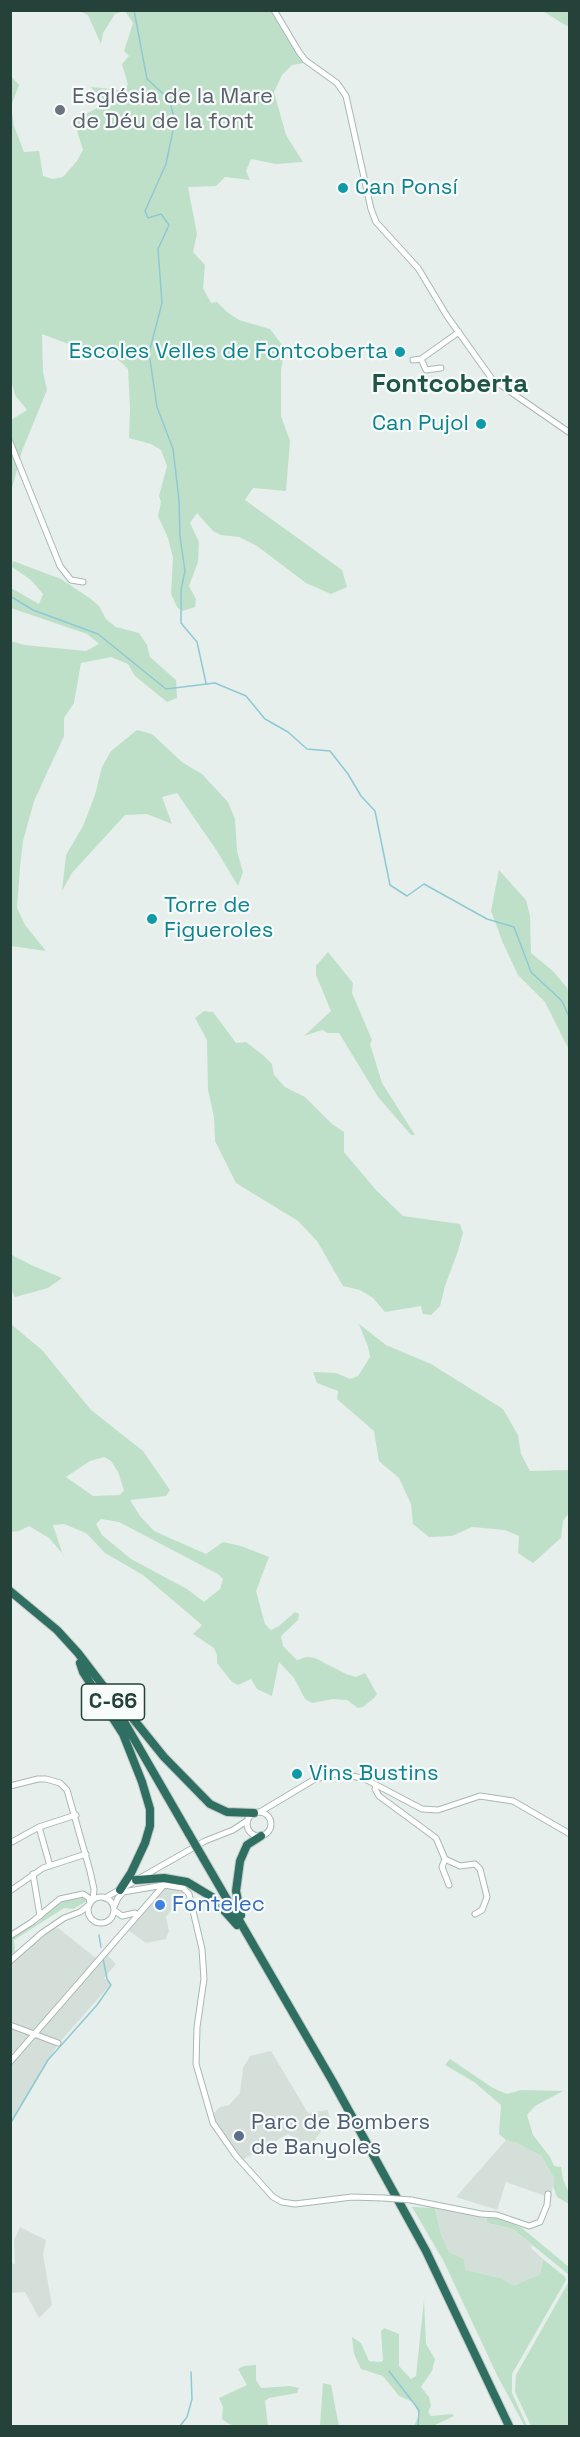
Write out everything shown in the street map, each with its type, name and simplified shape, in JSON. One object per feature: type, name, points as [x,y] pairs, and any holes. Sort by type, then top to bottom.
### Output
[{"type":"highway","name":"C-66","points":[[10,1591],[57,1630],[82,1662],[250,1938],[426,2251],[508,2427]]},
{"type":"highway","name":"C-66","points":[[10,1597],[82,1662]]},
{"type":"highway","points":[[123,1889],[145,1843],[150,1826],[150,1809],[123,1734],[83,1672],[82,1662],[90,1665],[137,1725],[202,1797],[218,1809],[254,1815]]},
{"type":"highway","points":[[250,1938],[238,1905],[236,1880],[240,1861],[247,1845],[261,1836]]},
{"type":"highway","name":"C-66","points":[[202,1858],[237,1925],[330,2084],[423,2253],[508,2427]]},
{"type":"highway","points":[[136,1880],[164,1878],[187,1882],[212,1897],[237,1925]]},
{"type":"street","points":[[274,10],[305,60],[330,77],[341,88],[348,102],[374,217],[381,228],[418,268],[492,379],[570,433]]},
{"type":"street","points":[[413,360],[421,359],[459,332]]},
{"type":"street","points":[[421,359],[426,370],[441,368]]},
{"type":"street","points":[[10,442],[60,566],[71,580],[83,582]]},
{"type":"street","points":[[10,1961],[42,1933],[64,1918],[78,1913],[91,1902],[123,1889],[205,1841],[233,1830],[302,1786],[329,1774],[349,1774],[376,1785],[415,1806],[429,1810],[438,1810],[480,1796],[513,1801],[570,1834]]},
{"type":"street","points":[[10,1786],[38,1779],[60,1783],[70,1796],[94,1889],[88,1910],[91,1918]]},
{"type":"street","points":[[376,1785],[375,1789],[379,1796],[436,1838],[444,1857],[442,1867],[449,1885]]},
{"type":"street","points":[[233,1830],[251,1832],[261,1836],[270,1829],[274,1804]]},
{"type":"street","points":[[10,1843],[39,1827],[76,1815]]},
{"type":"street","points":[[254,1815],[268,1815],[271,1821]]},
{"type":"street","points":[[251,1832],[254,1815]]},
{"type":"street","points":[[39,1827],[50,1866]]},
{"type":"street","points":[[10,1891],[33,1874],[86,1854]]},
{"type":"street","points":[[444,1857],[460,1866],[475,1864],[480,1869],[487,1897],[482,1910],[475,1914]]},
{"type":"street","points":[[33,1874],[40,1916]]},
{"type":"street","points":[[123,1889],[164,1885],[183,1888],[192,1900],[202,1950],[204,1979],[197,2027],[196,2064],[213,2123],[227,2145],[273,2197],[282,2202],[295,2204],[352,2197],[411,2200],[497,2215],[529,2226],[540,2222],[547,2205],[548,2194]]},
{"type":"street","points":[[10,2062],[164,1885]]},
{"type":"street","points":[[145,1887],[151,1898]]},
{"type":"street","points":[[94,1889],[111,1903],[118,1915],[124,1916],[141,1909]]},
{"type":"street","points":[[78,1913],[98,1922],[106,1922],[111,1918],[123,1889]]},
{"type":"street","points":[[10,1936],[40,1916],[53,1903],[64,1898],[83,1894],[91,1902]]},
{"type":"street","points":[[10,2025],[58,2043]]},
{"type":"shaded area","points":[[163,1881],[191,1888],[166,1917],[169,1931],[166,1939],[146,1943],[128,1930],[108,1956],[116,1964],[104,1978],[111,1984],[58,2044],[11,2123],[10,1961],[42,1933],[58,1928],[96,1958]]},
{"type":"shaded area","points":[[271,2051],[308,2113],[328,2110],[330,2119],[309,2148],[288,2134],[239,2162],[226,2147],[209,2118],[220,2107],[229,2105],[240,2093],[243,2068],[250,2056]]},
{"type":"shaded area","points":[[506,2140],[517,2143],[541,2156],[554,2178],[551,2198],[506,2182],[497,2210],[456,2197]]},
{"type":"shaded area","points":[[435,2208],[487,2218],[487,2223],[513,2229],[532,2245],[531,2248],[543,2259],[540,2274],[514,2287],[501,2278],[464,2270],[464,2259],[449,2252],[441,2234]]},
{"type":"shaded area","points":[[20,2227],[46,2240],[43,2255],[52,2305],[39,2318],[25,2292],[11,2293],[11,2263],[15,2264],[14,2240]]},
{"type":"green space","points":[[80,11],[124,11],[115,14],[103,33],[101,44],[88,15]]},
{"type":"green space","points":[[125,11],[273,11],[304,63],[292,65],[282,75],[274,92],[286,135],[303,162],[276,164],[251,159],[246,171],[250,180],[225,177],[216,186],[188,187],[197,234],[193,252],[205,265],[203,288],[211,303],[217,302],[239,320],[270,329],[285,349],[281,370],[281,416],[290,441],[286,491],[253,488],[245,500],[342,570],[347,587],[331,594],[306,583],[257,546],[239,537],[221,535],[213,531],[197,513],[190,523],[199,542],[198,562],[189,586],[196,599],[195,607],[182,611],[177,607],[171,594],[173,558],[168,538],[158,516],[161,502],[159,496],[167,466],[161,450],[151,444],[129,438],[128,369],[110,352],[82,349],[42,334],[43,372],[47,390],[22,451],[11,492],[11,420],[27,410],[15,395],[11,379],[11,106],[14,126],[24,152],[39,151],[43,176],[53,179],[63,177],[83,150],[74,121],[102,105],[91,87],[120,90],[128,85],[122,64],[129,56],[124,51],[133,23]]},
{"type":"green space","points":[[543,11],[569,11],[569,27],[560,22]]},
{"type":"green space","points":[[11,76],[19,85],[11,106]]},
{"type":"green space","points":[[13,561],[61,579],[91,599],[99,606],[106,619],[116,627],[139,633],[147,645],[150,657],[176,680],[177,698],[167,702],[135,676],[128,664],[111,657],[81,663],[74,703],[64,718],[64,736],[34,801],[23,841],[17,908],[25,925],[46,951],[11,946],[11,641],[24,645],[86,651],[99,644],[87,634],[11,608],[11,588],[39,604],[43,594],[31,580],[12,567]]},
{"type":"green space","points":[[137,730],[152,734],[182,762],[202,774],[228,802],[235,819],[237,851],[243,872],[238,886],[177,793],[162,797],[172,824],[147,814],[125,815],[72,873],[62,891],[66,855],[83,826],[95,795],[102,767],[111,751]]},
{"type":"green space","points":[[499,870],[526,900],[530,916],[531,953],[553,971],[567,988],[570,996],[569,1050],[545,1002],[518,975],[503,943],[491,911]]},
{"type":"green space","points":[[328,952],[353,983],[352,993],[372,1040],[370,1044],[382,1083],[415,1135],[411,1135],[378,1097],[339,1033],[328,1033],[322,1030],[304,1036],[331,1011],[316,975],[316,966]]},
{"type":"green space","points":[[204,1011],[213,1012],[236,1043],[246,1042],[263,1055],[272,1064],[274,1075],[285,1087],[305,1097],[332,1124],[344,1132],[344,1152],[376,1190],[403,1216],[460,1224],[463,1233],[458,1251],[440,1306],[431,1315],[423,1314],[421,1306],[385,1312],[373,1298],[360,1290],[343,1286],[317,1241],[298,1221],[236,1183],[215,1141],[214,1117],[208,1090],[207,1040],[195,1018]]},
{"type":"green space","points":[[10,1254],[62,1278],[48,1288],[15,1297],[11,1289]]},
{"type":"green space","points":[[11,1324],[42,1350],[91,1410],[143,1451],[170,1490],[166,1496],[130,1500],[140,1516],[154,1531],[206,1554],[223,1542],[269,1557],[256,1591],[265,1624],[271,1630],[295,1612],[299,1614],[298,1620],[281,1636],[283,1646],[297,1660],[307,1657],[315,1658],[356,1677],[365,1673],[377,1694],[363,1707],[358,1708],[347,1700],[333,1699],[312,1703],[305,1699],[294,1678],[279,1662],[272,1696],[257,1689],[251,1679],[238,1685],[232,1682],[217,1663],[214,1648],[193,1634],[202,1625],[143,1575],[105,1553],[86,1533],[64,1524],[53,1525],[62,1553],[49,1538],[29,1526],[11,1532]],"holes":[[[104,1457],[111,1461],[118,1472],[124,1490],[120,1495],[93,1496],[66,1477],[90,1461]],[[101,1519],[119,1522],[218,1574],[223,1579],[220,1589],[204,1602],[187,1589],[131,1559],[102,1535],[96,1524]]]},
{"type":"green space","points":[[359,1324],[386,1345],[431,1364],[503,1409],[518,1435],[521,1454],[530,1471],[569,1470],[569,1513],[563,1521],[561,1538],[533,1563],[518,1553],[519,1536],[505,1530],[472,1527],[452,1536],[429,1537],[413,1524],[411,1504],[399,1478],[379,1461],[374,1431],[337,1399],[338,1391],[317,1383],[313,1372],[336,1373],[350,1379],[358,1376],[370,1357]]},
{"type":"green space","points":[[88,1897],[87,1901],[73,1909],[64,1908],[14,1940],[15,1951],[11,1956],[11,1939],[40,1921],[53,1907],[64,1901]]},
{"type":"green space","points":[[450,2059],[493,2088],[507,2094],[521,2090],[563,2091],[535,2106],[527,2115],[533,2135],[554,2166],[561,2167],[569,2193],[569,2204],[557,2197],[553,2186],[554,2178],[541,2156],[517,2143],[506,2140],[499,2134],[501,2105],[474,2082],[445,2065]]},
{"type":"green space","points":[[412,2207],[435,2208],[441,2234],[449,2252],[464,2259],[465,2270],[501,2278],[514,2286],[540,2274],[543,2259],[565,2277],[566,2280],[512,2374],[512,2393],[527,2426],[524,2425],[497,2375],[443,2260]]},
{"type":"green space","points":[[487,2218],[499,2218],[522,2228],[569,2267],[569,2275],[513,2229],[487,2223]]},
{"type":"green space","points":[[568,2283],[569,2426],[531,2426],[515,2392],[516,2375]]},
{"type":"green space","points":[[424,2300],[426,2344],[435,2359],[432,2371],[421,2387],[429,2397],[431,2406],[428,2412],[431,2416],[452,2414],[454,2416],[433,2426],[414,2426],[419,2415],[413,2402],[399,2396],[383,2376],[361,2369],[354,2354],[352,2337],[361,2343],[369,2361],[379,2362],[383,2361],[381,2331],[384,2328],[399,2334],[399,2366],[411,2379],[416,2376]]},
{"type":"green space","points":[[256,2365],[256,2380],[261,2388],[290,2386],[299,2388],[297,2393],[269,2398],[265,2401],[268,2426],[229,2424],[222,2419],[223,2407],[219,2398],[247,2385],[238,2369]]},
{"type":"green space","points":[[323,2383],[331,2385],[339,2426],[320,2426]]},
{"type":"waterway","points":[[134,10],[147,79],[169,99],[175,121],[166,164],[145,211],[148,218],[161,214],[169,225],[158,249],[162,303],[149,353],[157,407],[173,449],[185,571],[181,590],[181,623],[197,642],[206,683]]},
{"type":"waterway","points":[[10,596],[33,610],[98,634],[166,689],[215,683],[246,696],[265,719],[288,732],[307,749],[330,751],[361,796],[375,811],[390,885],[407,896],[424,884],[487,919],[514,927],[531,972],[562,1001],[570,1019]]},
{"type":"waterway","points":[[99,1935],[101,1947]]},
{"type":"waterway","points":[[10,2124],[48,2060],[97,2005],[111,1985],[107,1979],[103,1958]]},
{"type":"waterway","points":[[389,2371],[419,2410],[418,2426]]},
{"type":"waterway","points":[[180,2426],[187,2417],[192,2399],[191,2372]]},
{"type":"place","name":"Església de la Mare de Déu de la font","points":[[60,110]]},
{"type":"place","name":"Can Ponsí","points":[[343,188]]},
{"type":"place","name":"Escoles Velles de Fontcoberta","points":[[400,352]]},
{"type":"place","name":"Can Pujol","points":[[481,424]]},
{"type":"place","name":"Torre de Figueroles","points":[[152,919]]},
{"type":"place","name":"Vins Bustins","points":[[297,1774]]},
{"type":"place","name":"Fontelec","points":[[160,1905]]},
{"type":"place","name":"Parc de Bombers de Banyoles","points":[[239,2136]]},
{"type":"district","name":"Fontcoberta","points":[[450,385]]}]
